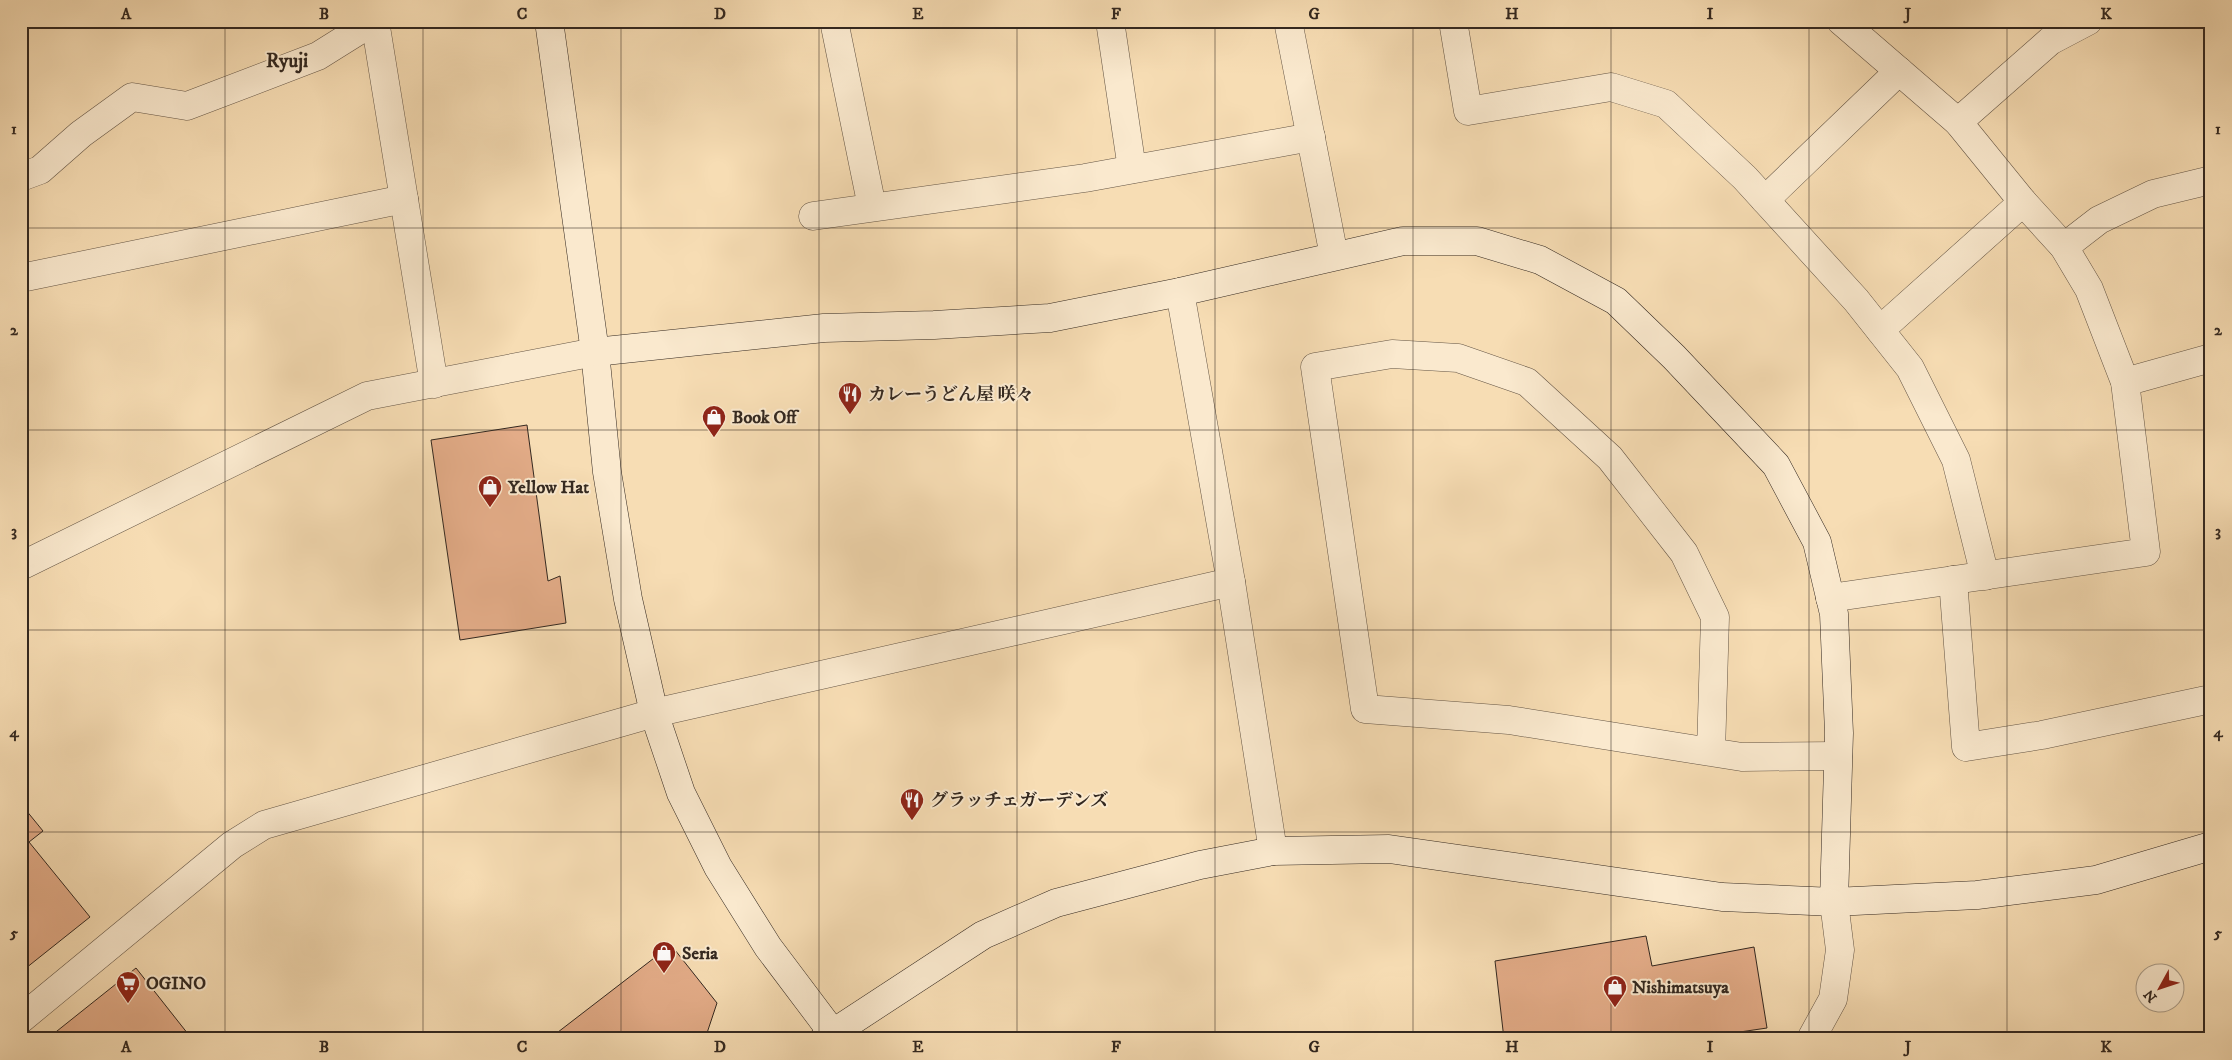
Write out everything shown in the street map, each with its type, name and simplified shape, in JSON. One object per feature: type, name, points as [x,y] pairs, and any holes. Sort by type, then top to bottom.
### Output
[{"type":"street","points":[[21,177],[40,170],[81,134],[132,97],[187,106],[318,56],[374,21],[434,384]]},
{"type":"street","points":[[549,21],[595,352],[610,492],[628,600],[654,713],[681,793],[718,867],[768,947],[828,1036],[983,935],[1056,903],[1200,865],[1273,851],[1390,849],[1722,897],[1834,902],[1978,895],[2096,880],[2211,846]]},
{"type":"street","points":[[834,21],[872,207]]},
{"type":"street","points":[[1110,21],[1132,169]]},
{"type":"street","points":[[1288,21],[1334,256]]},
{"type":"street","points":[[1453,21],[1468,111],[1611,88],[1620,90],[1666,104],[1745,178],[1856,300],[1910,368],[1956,460],[1985,576]]},
{"type":"street","points":[[1830,598],[2146,552],[2126,382],[2089,289],[2064,248],[2023,202],[1958,122],[1841,21]]},
{"type":"street","points":[[1958,122],[2050,42],[2088,21]]},
{"type":"street","points":[[1765,200],[1899,71]]},
{"type":"street","points":[[813,216],[1132,169],[1311,137]]},
{"type":"street","points":[[2064,248],[2099,220],[2153,194],[2211,180]]},
{"type":"street","points":[[21,278],[404,199]]},
{"type":"street","points":[[1880,330],[2023,202]]},
{"type":"street","points":[[21,566],[367,396],[595,352],[824,328],[934,325],[1050,318],[1180,292],[1403,241],[1477,241],[1540,260],[1616,301],[1674,356],[1776,466],[1817,542],[1834,624],[1838,756],[1834,902],[1840,950],[1833,999],[1811,1039]]},
{"type":"street","points":[[1180,292],[1231,582],[1273,851]]},
{"type":"street","points":[[1711,752],[1715,617],[1684,553],[1610,458],[1526,382],[1458,358],[1392,354],[1316,367],[1365,709],[1509,720],[1742,757],[1838,756]]},
{"type":"street","points":[[2126,382],[2211,358]]},
{"type":"street","points":[[1954,580],[1966,746],[2042,735],[2211,699]]},
{"type":"street","points":[[21,1019],[232,845],[264,825],[654,713],[1231,582]]},
{"type":"building","name":"Yellow Hat","points":[[527,425],[548,581],[560,576],[566,623],[460,640],[431,440]]},
{"type":"building","points":[[21,804],[43,831],[29,842],[90,917],[21,972]]},
{"type":"building","points":[[1646,936],[1652,966],[1754,947],[1767,1028],[1692,1039],[1504,1039],[1495,961]]},
{"type":"building","name":"Seria","points":[[671,945],[717,1003],[705,1039],[549,1039]]},
{"type":"building","name":"OGINO","points":[[136,968],[192,1039],[47,1039]]},
{"type":"place","name":"カレーうどん屋 咲々","points":[[850,415]]},
{"type":"place","name":"Book Off","points":[[714,438]]},
{"type":"place","name":"Yellow Hat","points":[[490,508]]},
{"type":"place","name":"グラッチェガーデンズ","points":[[912,821]]},
{"type":"place","name":"Seria","points":[[664,974]]},
{"type":"place","name":"OGINO","points":[[128,1004]]},
{"type":"place","name":"Nishimatsuya","points":[[1615,1008]]},
{"type":"district","name":"Ryuji","points":[[287,60]]}]
